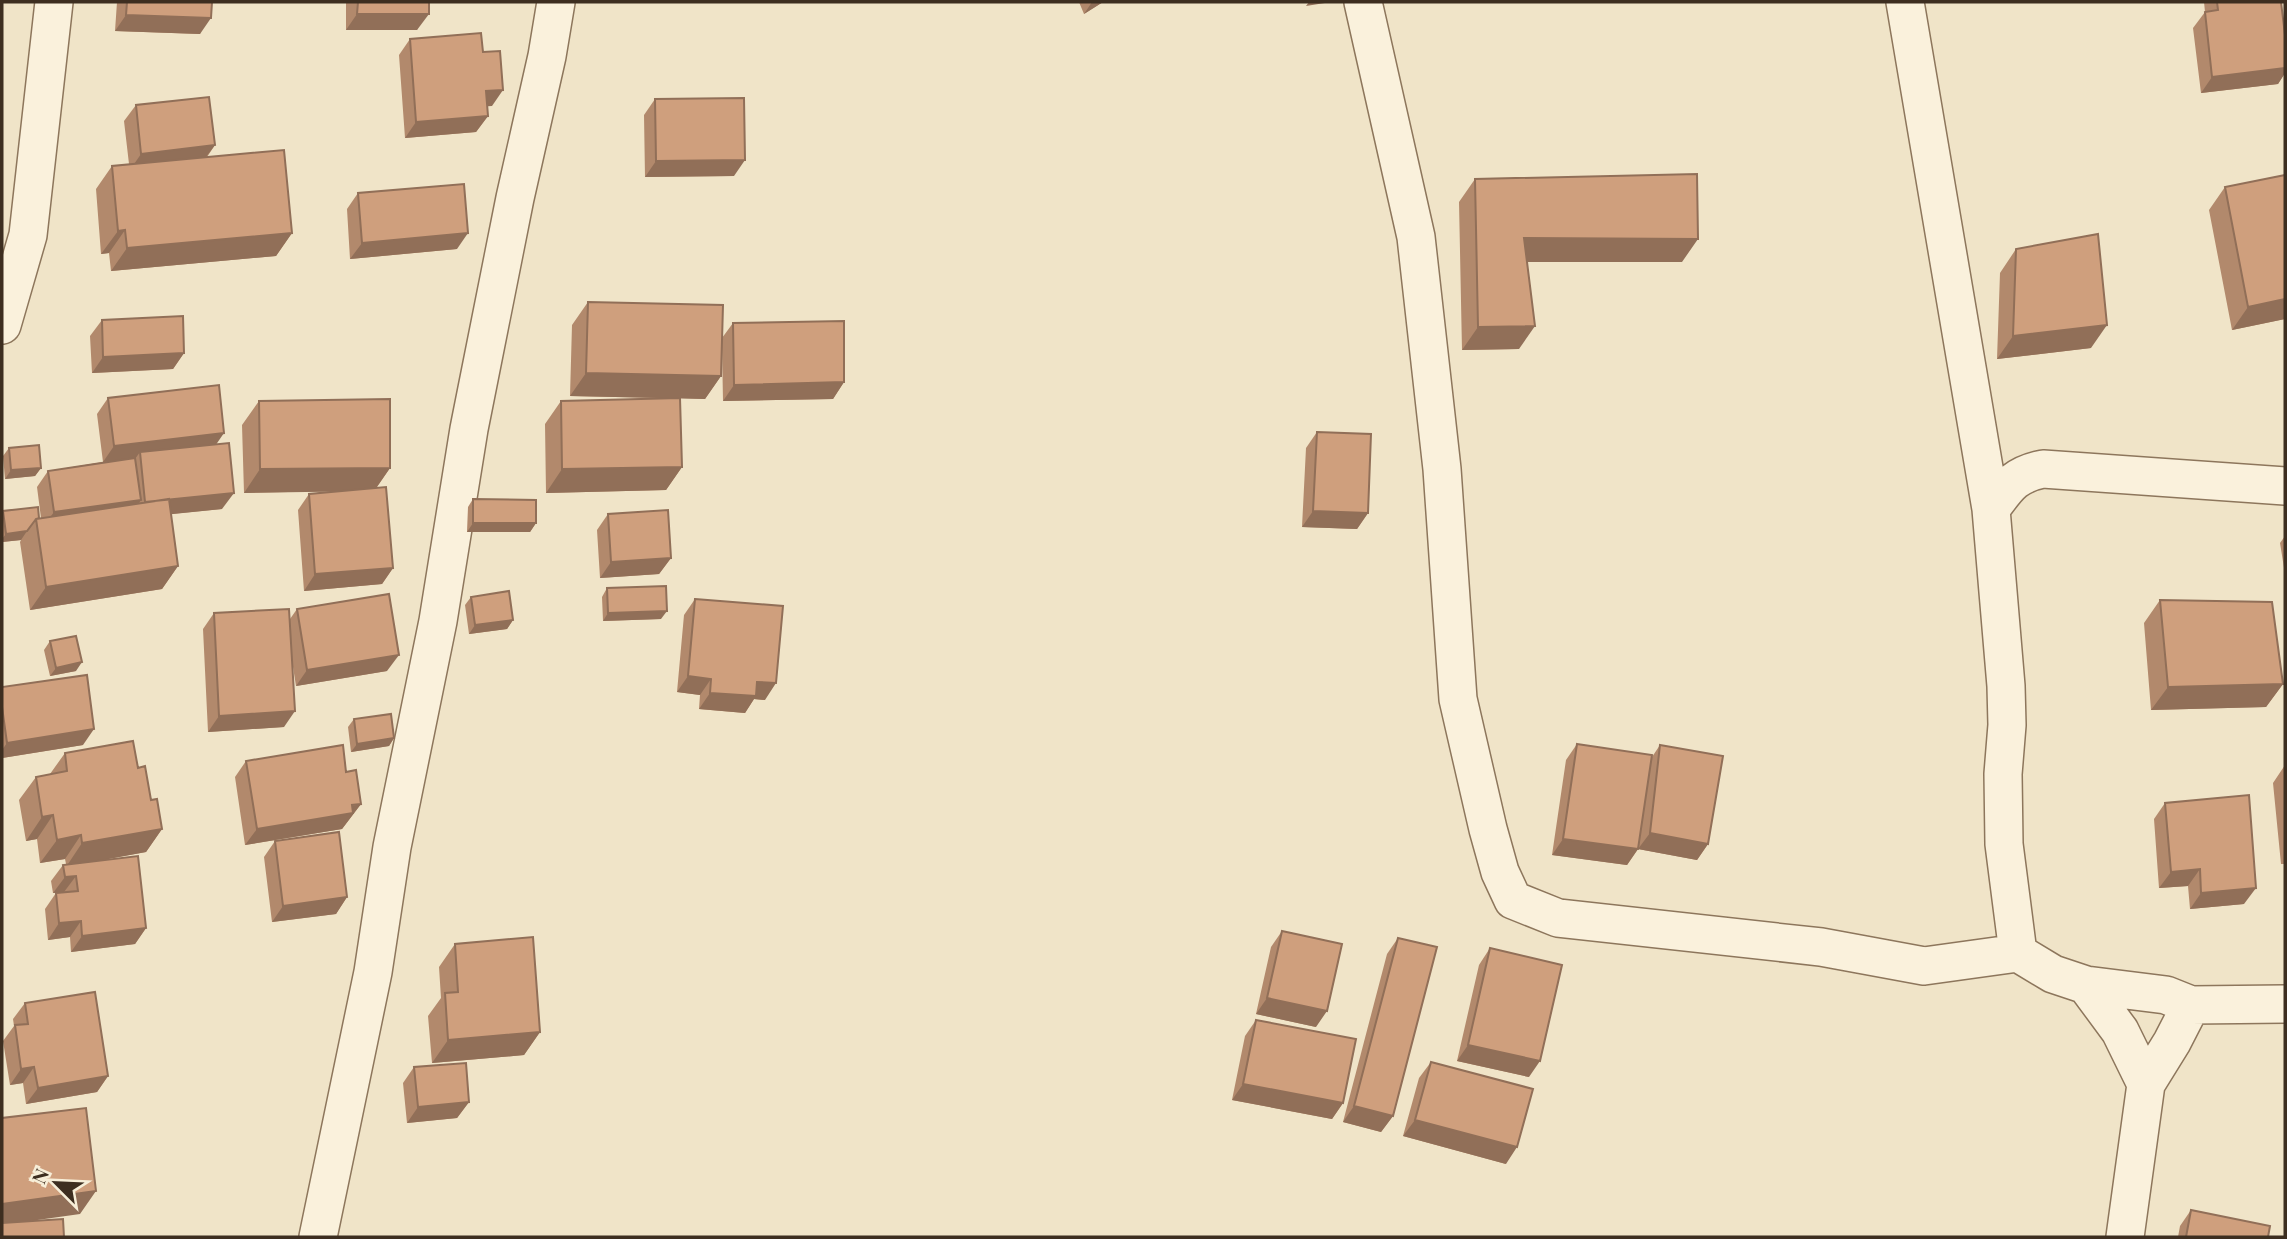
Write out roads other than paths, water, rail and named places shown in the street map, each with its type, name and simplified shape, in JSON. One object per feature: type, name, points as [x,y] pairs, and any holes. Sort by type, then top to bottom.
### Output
[{"type":"street","points":[[2,325],[28,235],[54,2]]},
{"type":"street","points":[[318,1237],[373,972],[392,847],[438,621],[469,429],[556,2]]},
{"type":"street","points":[[1363,2],[1416,237],[1442,469],[1458,699],[1488,830],[1500,872],[1513,901],[1558,918],[1821,947],[1924,966],[2018,953],[2053,974],[2086,985],[2165,995],[2191,1004],[2285,1004]]},
{"type":"street","points":[[1905,2],[1991,509],[2006,686],[2004,844],[2018,953]]},
{"type":"street","points":[[1991,509],[2010,482],[2027,472],[2043,469],[2285,486]]},
{"type":"street","points":[[2086,985],[2120,1031],[2146,1084]]},
{"type":"street","points":[[2125,1237],[2146,1084],[2191,1004]]}]
